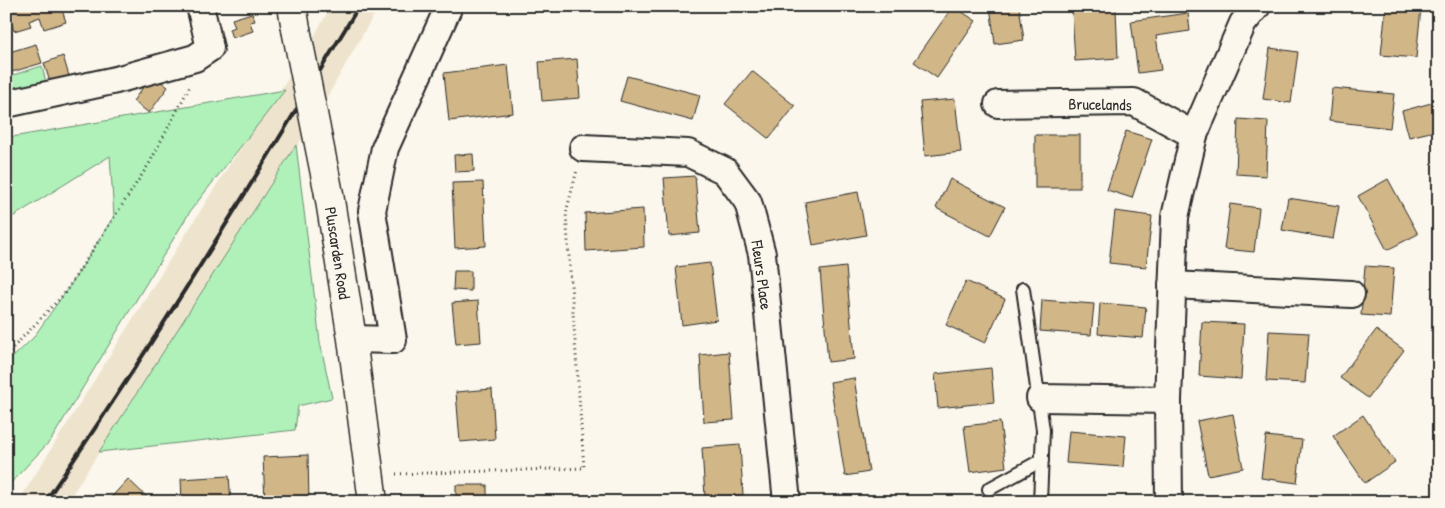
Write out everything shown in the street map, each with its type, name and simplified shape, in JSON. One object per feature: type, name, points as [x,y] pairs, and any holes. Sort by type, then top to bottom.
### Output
[{"type":"main road","name":"Pluscarden Road","points":[[294,18],[329,194],[352,339],[373,502]]},
{"type":"street","points":[[6,104],[142,73],[195,58],[210,48],[200,6]]},
{"type":"street","points":[[352,339],[393,340],[372,211],[386,148],[449,6]]},
{"type":"street","points":[[1169,502],[1168,400],[1175,217],[1194,136],[1243,23],[1257,6]]},
{"type":"street","name":"Brucelands","points":[[998,104],[1134,102],[1194,136]]},
{"type":"street","name":"Fleurs Place","points":[[583,148],[688,153],[725,171],[748,202],[762,254],[787,502]]},
{"type":"street","points":[[1172,285],[1350,294]]},
{"type":"street","points":[[1040,398],[1168,400]]},
{"type":"lane","points":[[1023,289],[1040,398],[1043,430],[1040,502]]},
{"type":"lane","points":[[989,488],[1042,460]]},
{"type":"path","points":[[6,355],[64,294],[149,164],[210,48]]},
{"type":"path","points":[[369,475],[584,468],[566,213],[583,148]]},
{"type":"shaded area","points":[[331,6],[379,6],[314,120],[67,502],[18,502],[226,170],[302,58]]},
{"type":"green space","points":[[6,64],[10,76],[42,66],[47,87],[6,96]]},
{"type":"green space","points":[[285,90],[191,210],[51,440],[6,488],[6,364],[33,338],[73,281],[114,216],[110,156],[6,221],[6,138]]},
{"type":"green space","points":[[296,145],[320,342],[332,398],[298,406],[295,430],[99,452]]},
{"type":"building","points":[[6,6],[75,6],[62,10],[66,22],[44,29],[40,17],[29,21],[31,26],[14,31]]},
{"type":"building","points":[[953,6],[976,21],[937,78],[914,62]]},
{"type":"building","points":[[990,6],[1019,6],[1024,40],[995,44]]},
{"type":"building","points":[[1386,6],[1421,8],[1416,58],[1381,55]]},
{"type":"building","points":[[1116,9],[1118,58],[1075,61],[1072,11]]},
{"type":"building","points":[[252,13],[255,21],[250,22],[253,31],[232,38],[229,29],[235,27],[232,19]]},
{"type":"building","points":[[1188,13],[1190,31],[1156,36],[1161,70],[1138,73],[1131,21]]},
{"type":"building","points":[[36,44],[42,63],[12,72],[6,53]]},
{"type":"building","points":[[1270,48],[1298,52],[1291,103],[1263,99]]},
{"type":"building","points":[[63,56],[69,76],[50,82],[44,63]]},
{"type":"building","points":[[577,59],[580,98],[542,101],[539,62]]},
{"type":"building","points":[[508,65],[513,113],[449,121],[444,73]]},
{"type":"building","points":[[752,71],[795,106],[769,139],[725,104]]},
{"type":"building","points":[[152,75],[168,87],[149,113],[133,101]]},
{"type":"building","points":[[627,76],[700,95],[693,121],[620,101]]},
{"type":"building","points":[[1332,88],[1394,94],[1390,128],[1329,121]]},
{"type":"building","points":[[955,99],[961,152],[925,156],[920,102]]},
{"type":"building","points":[[1435,102],[1439,130],[1409,137],[1402,111]]},
{"type":"building","points":[[1238,119],[1268,121],[1266,176],[1236,174]]},
{"type":"building","points":[[1126,131],[1152,139],[1132,198],[1107,190]]},
{"type":"building","points":[[1035,135],[1080,135],[1080,188],[1035,188]]},
{"type":"building","points":[[473,154],[474,171],[455,172],[454,155]]},
{"type":"building","points":[[695,176],[700,233],[669,236],[664,178]]},
{"type":"building","points":[[950,179],[1005,207],[990,236],[936,208]]},
{"type":"building","points":[[1388,179],[1418,234],[1387,250],[1358,196]]},
{"type":"building","points":[[483,182],[486,246],[455,248],[452,183]]},
{"type":"building","points":[[858,192],[866,235],[813,245],[805,202]]},
{"type":"building","points":[[1288,198],[1339,206],[1333,239],[1282,230]]},
{"type":"building","points":[[1230,204],[1259,208],[1254,252],[1224,249]]},
{"type":"building","points":[[643,209],[644,247],[586,251],[585,213]]},
{"type":"building","points":[[1115,211],[1152,216],[1146,267],[1109,263]]},
{"type":"building","points":[[710,263],[717,320],[682,325],[676,267]]},
{"type":"building","points":[[1365,266],[1394,268],[1390,317],[1361,315]]},
{"type":"building","points":[[846,267],[854,359],[828,362],[820,270]]},
{"type":"building","points":[[454,271],[471,271],[471,291],[453,290]]},
{"type":"building","points":[[966,281],[1005,299],[985,343],[946,325]]},
{"type":"building","points":[[1042,300],[1094,304],[1091,335],[1040,331]]},
{"type":"building","points":[[478,301],[481,342],[456,344],[452,303]]},
{"type":"building","points":[[1100,303],[1146,307],[1143,338],[1098,334]]},
{"type":"building","points":[[1202,322],[1244,324],[1241,379],[1199,376]]},
{"type":"building","points":[[1376,330],[1404,350],[1368,398],[1340,378]]},
{"type":"building","points":[[1269,331],[1309,333],[1305,383],[1266,381]]},
{"type":"building","points":[[729,352],[734,420],[704,422],[700,355]]},
{"type":"building","points":[[991,368],[994,402],[938,408],[935,374]]},
{"type":"building","points":[[854,378],[869,472],[845,476],[830,382]]},
{"type":"building","points":[[492,389],[495,439],[460,442],[456,392]]},
{"type":"building","points":[[1233,414],[1243,468],[1208,475],[1197,421]]},
{"type":"building","points":[[1363,415],[1395,462],[1365,483],[1333,436]]},
{"type":"building","points":[[1000,422],[1006,467],[970,472],[964,426]]},
{"type":"building","points":[[1069,431],[1126,436],[1123,467],[1066,463]]},
{"type":"building","points":[[1266,436],[1302,440],[1297,483],[1261,478]]},
{"type":"building","points":[[740,445],[743,495],[705,497],[702,448]]},
{"type":"building","points":[[308,455],[309,502],[265,502],[263,457]]},
{"type":"building","points":[[229,476],[231,502],[182,502],[181,479]]},
{"type":"building","points":[[128,479],[152,502],[107,502]]},
{"type":"building","points":[[456,485],[487,485],[487,502],[456,502]]},
{"type":"railway","points":[[45,502],[127,380],[206,257],[359,6]]}]
